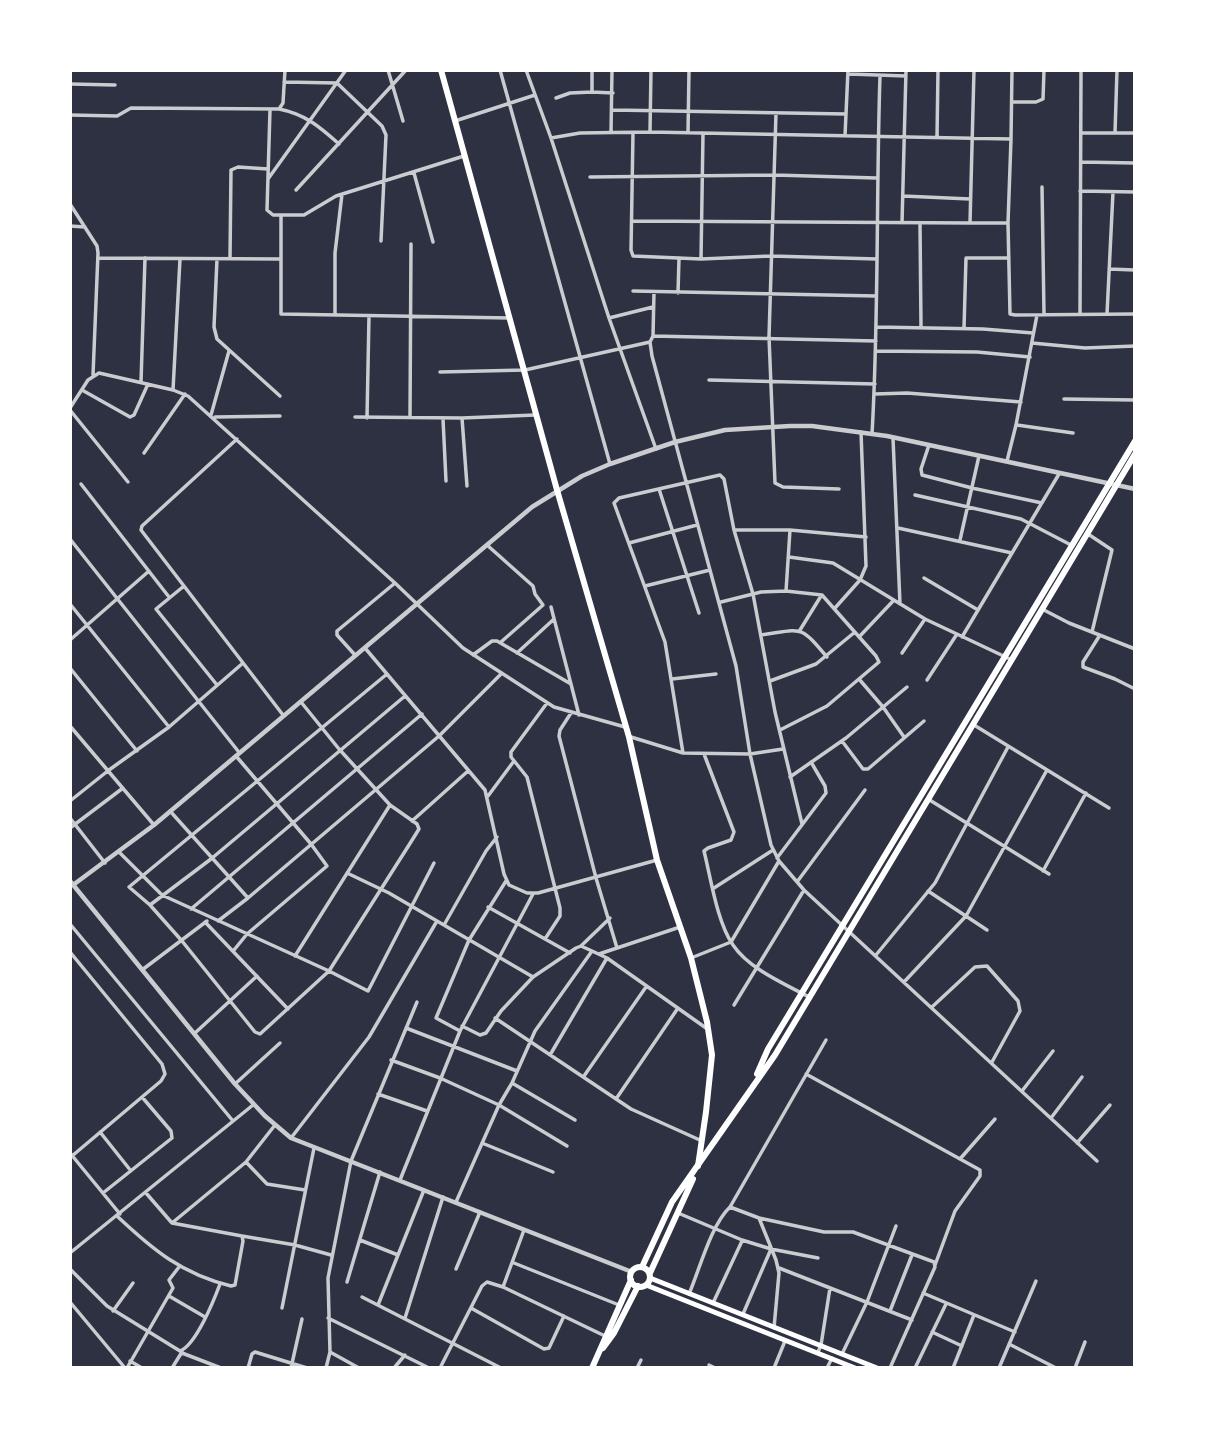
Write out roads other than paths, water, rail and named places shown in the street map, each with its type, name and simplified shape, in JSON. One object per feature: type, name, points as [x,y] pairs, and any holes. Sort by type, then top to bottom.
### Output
[{"type":"main road","points":[[441,70],[536,415],[629,737],[657,860],[691,958],[708,1029],[712,1055],[698,1168],[646,1285]]},
{"type":"main road","points":[[846,928],[928,799],[1008,658],[1042,609],[1075,547],[1087,534],[1135,441]]},
{"type":"main road","points":[[608,1337],[631,1276],[642,1267],[672,1202],[775,1055],[806,995],[846,928],[1075,547],[1135,454]]},
{"type":"main road","points":[[642,1267],[650,1276],[689,1294],[877,1368]]},
{"type":"main road","points":[[631,1276],[638,1286]]},
{"type":"main road","points":[[638,1286],[646,1285],[855,1368]]},
{"type":"main road","points":[[592,1368],[638,1286]]},
{"type":"street","points":[[279,109],[284,103],[285,70]]},
{"type":"street","points":[[268,179],[346,70]]},
{"type":"street","points":[[388,70],[403,121]]},
{"type":"street","points":[[296,190],[405,70]]},
{"type":"street","points":[[500,70],[610,464]]},
{"type":"street","points":[[526,70],[656,449]]},
{"type":"street","points":[[592,70],[592,92]]},
{"type":"street","points":[[611,133],[612,70]]},
{"type":"street","points":[[650,132],[651,70]]},
{"type":"street","points":[[688,133],[689,70]]},
{"type":"street","points":[[902,223],[906,70]]},
{"type":"street","points":[[937,138],[938,70]]},
{"type":"street","points":[[970,223],[974,70]]},
{"type":"street","points":[[1013,70],[1008,223],[1010,314],[1135,314]]},
{"type":"street","points":[[1012,103],[1043,99],[1044,70]]},
{"type":"street","points":[[1080,314],[1081,70]]},
{"type":"street","points":[[1115,133],[1117,70]]},
{"type":"street","points":[[845,136],[848,72],[906,76]]},
{"type":"street","points":[[873,434],[880,76]]},
{"type":"street","points":[[284,82],[337,83],[382,126],[386,135],[381,241]]},
{"type":"street","points":[[70,84],[114,85]]},
{"type":"street","points":[[556,98],[570,93],[613,93]]},
{"type":"street","points":[[454,121],[535,95]]},
{"type":"street","points":[[70,115],[114,116],[131,108],[279,109],[293,111],[311,120],[339,144]]},
{"type":"street","points":[[270,110],[268,212],[273,215],[304,215],[342,194],[464,156]]},
{"type":"street","points":[[612,110],[846,114]]},
{"type":"street","points":[[776,113],[769,337],[775,480],[778,486],[839,489]]},
{"type":"street","points":[[551,138],[580,133],[650,132],[1011,139]]},
{"type":"street","points":[[633,133],[633,256],[701,259],[771,256],[877,259]]},
{"type":"street","points":[[1081,134],[1135,133]]},
{"type":"street","points":[[701,259],[703,134]]},
{"type":"street","points":[[1080,162],[1135,163]]},
{"type":"street","points":[[230,259],[231,170],[235,167],[268,169]]},
{"type":"street","points":[[414,173],[433,242]]},
{"type":"street","points":[[590,177],[775,175],[876,178]]},
{"type":"street","points":[[1042,187],[1044,314]]},
{"type":"street","points":[[1080,191],[1135,192]]},
{"type":"street","points":[[1107,314],[1114,192]]},
{"type":"street","points":[[335,315],[335,253],[342,194]]},
{"type":"street","points":[[903,196],[970,199]]},
{"type":"street","points":[[70,204],[97,246],[98,258],[93,375],[70,409],[128,482]]},
{"type":"street","points":[[281,216],[281,314],[511,318]]},
{"type":"street","points":[[632,221],[1008,223]]},
{"type":"street","points":[[920,223],[921,327]]},
{"type":"street","points":[[70,226],[85,227]]},
{"type":"street","points":[[410,418],[411,244]]},
{"type":"street","points":[[964,328],[966,258],[1009,257]]},
{"type":"street","points":[[98,258],[281,259]]},
{"type":"street","points":[[141,382],[145,258]]},
{"type":"street","points":[[173,390],[180,258]]},
{"type":"street","points":[[678,258],[678,293]]},
{"type":"street","points":[[217,259],[216,339],[280,396]]},
{"type":"street","points":[[1109,269],[1135,270]]},
{"type":"street","points":[[633,291],[876,296]]},
{"type":"street","points":[[653,292],[653,336],[650,342],[685,484],[736,666],[750,754],[773,850],[778,860],[804,890],[1097,1161]]},
{"type":"street","points":[[609,318],[653,307]]},
{"type":"street","points":[[1006,463],[1037,315]]},
{"type":"street","points":[[367,418],[369,316]]},
{"type":"street","points":[[876,327],[964,328],[1033,333]]},
{"type":"street","points":[[653,336],[876,341]]},
{"type":"street","points":[[439,372],[525,370],[650,342]]},
{"type":"street","points":[[1032,343],[1085,348],[1135,346]]},
{"type":"street","points":[[212,416],[229,351]]},
{"type":"street","points":[[876,351],[977,352],[1030,357]]},
{"type":"street","points":[[93,375],[99,373],[185,394],[395,583],[446,634],[473,655],[547,703],[579,715],[626,727]]},
{"type":"street","points":[[709,380],[875,384]]},
{"type":"street","points":[[82,390],[130,417],[134,415],[148,384]]},
{"type":"street","points":[[874,394],[906,393],[1021,401]]},
{"type":"street","points":[[144,453],[185,394]]},
{"type":"street","points":[[1064,399],[1135,400]]},
{"type":"street","points":[[355,418],[443,419],[536,415]]},
{"type":"street","points":[[212,416],[280,416]]},
{"type":"street","points":[[462,418],[467,486]]},
{"type":"street","points":[[443,419],[446,481]]},
{"type":"street","points":[[1016,425],[1073,433]]},
{"type":"street","points":[[631,1276],[525,1230],[291,1138],[253,1105],[71,883],[105,863],[154,825],[532,507],[558,490],[610,464],[675,442],[725,430],[812,426],[893,437],[1135,489]]},
{"type":"street","points":[[835,608],[860,580],[866,566],[861,432]]},
{"type":"street","points":[[893,437],[900,604]]},
{"type":"street","points":[[237,439],[142,526],[143,534],[283,715]]},
{"type":"street","points":[[929,445],[921,469],[922,475],[1042,503]]},
{"type":"street","points":[[960,540],[979,456]]},
{"type":"street","points":[[927,680],[978,610],[1059,474]]},
{"type":"street","points":[[683,753],[665,642],[615,507],[615,500],[717,475],[722,476],[752,594],[783,749],[802,824]]},
{"type":"street","points":[[80,484],[169,597]]},
{"type":"street","points":[[659,489],[699,613]]},
{"type":"street","points":[[915,495],[1030,522],[1075,547]]},
{"type":"street","points":[[629,543],[697,525]]},
{"type":"street","points":[[898,528],[1013,553]]},
{"type":"street","points":[[734,530],[790,530],[866,537]]},
{"type":"street","points":[[786,591],[790,530]]},
{"type":"street","points":[[1087,534],[1112,550],[1093,632]]},
{"type":"street","points":[[70,539],[200,701],[257,782],[326,862],[327,866],[247,934],[234,950]]},
{"type":"street","points":[[487,545],[533,586],[543,605],[501,642]]},
{"type":"street","points":[[789,556],[833,563],[925,619],[1008,658]]},
{"type":"street","points":[[645,586],[710,570]]},
{"type":"street","points":[[70,640],[149,571]]},
{"type":"street","points":[[924,578],[978,610]]},
{"type":"street","points":[[355,655],[337,635],[337,631],[395,583]]},
{"type":"street","points":[[185,586],[156,607],[157,611],[217,685]]},
{"type":"street","points":[[720,602],[752,594],[786,591],[822,595],[880,662],[817,712],[779,730]]},
{"type":"street","points":[[800,630],[822,595]]},
{"type":"street","points":[[859,637],[894,600]]},
{"type":"street","points":[[70,604],[169,727]]},
{"type":"street","points":[[551,607],[579,715]]},
{"type":"street","points":[[1042,609],[1135,649]]},
{"type":"street","points":[[902,653],[925,619]]},
{"type":"street","points":[[517,653],[554,620]]},
{"type":"street","points":[[761,635],[800,630],[827,657]]},
{"type":"street","points":[[770,681],[809,668],[827,657],[855,632]]},
{"type":"street","points":[[1100,635],[1083,662],[1083,667],[1122,681],[1135,689]]},
{"type":"street","points":[[473,655],[492,641],[501,642],[570,684]]},
{"type":"street","points":[[365,648],[482,785],[488,796],[506,881],[514,888],[533,894],[657,860]]},
{"type":"street","points":[[70,801],[169,727],[243,663]]},
{"type":"street","points":[[70,668],[137,751]]},
{"type":"street","points":[[218,921],[439,736],[502,673]]},
{"type":"street","points":[[301,702],[321,728],[356,769],[390,805],[419,829],[329,971],[289,1010],[258,1034],[182,941],[150,905],[129,887],[144,877],[191,836],[257,782],[321,728],[387,674]]},
{"type":"street","points":[[672,679],[716,674]]},
{"type":"street","points":[[859,679],[883,706],[904,737]]},
{"type":"street","points":[[790,777],[842,741],[907,687]]},
{"type":"street","points":[[150,905],[211,859],[405,696]]},
{"type":"street","points":[[545,939],[559,916],[555,888],[527,777],[511,757],[512,748],[547,703]]},
{"type":"street","points":[[571,712],[559,736],[617,948]]},
{"type":"street","points":[[191,909],[422,714]]},
{"type":"street","points":[[842,741],[865,770],[924,721]]},
{"type":"street","points":[[972,724],[1109,808]]},
{"type":"street","points":[[70,726],[72,733],[109,770],[154,825]]},
{"type":"street","points":[[629,737],[683,753],[750,754],[783,749]]},
{"type":"street","points":[[876,955],[928,891],[1008,747]]},
{"type":"street","points":[[704,754],[734,835],[731,840],[704,852],[723,926],[734,948],[756,967],[806,995]]},
{"type":"street","points":[[488,796],[514,761]]},
{"type":"street","points":[[691,958],[731,942],[778,860],[826,793],[825,786],[811,762]]},
{"type":"street","points":[[904,982],[966,916],[1047,770]]},
{"type":"street","points":[[412,821],[468,771]]},
{"type":"street","points":[[72,826],[123,788]]},
{"type":"street","points":[[797,882],[866,790]]},
{"type":"street","points":[[1043,871],[1086,793]]},
{"type":"street","points":[[928,799],[1049,874]]},
{"type":"street","points":[[295,956],[390,805]]},
{"type":"street","points":[[170,811],[248,898]]},
{"type":"street","points":[[70,818],[72,826],[105,863]]},
{"type":"street","points":[[444,925],[486,851],[497,837]]},
{"type":"street","points":[[714,888],[773,850]]},
{"type":"street","points":[[120,852],[162,895],[368,991],[434,863]]},
{"type":"street","points":[[347,873],[410,905],[533,977]]},
{"type":"street","points":[[460,1031],[436,1018],[469,940],[506,881]]},
{"type":"street","points":[[734,1005],[804,890]]},
{"type":"street","points":[[928,891],[988,930]]},
{"type":"street","points":[[400,1181],[462,1026],[533,894]]},
{"type":"street","points":[[488,907],[570,953]]},
{"type":"street","points":[[462,1026],[483,1035],[533,977],[581,946],[610,918]]},
{"type":"street","points":[[142,970],[211,919]]},
{"type":"street","points":[[291,1138],[369,1037],[437,921]]},
{"type":"street","points":[[205,922],[289,1010]]},
{"type":"street","points":[[70,924],[233,1121]]},
{"type":"street","points":[[599,954],[680,927]]},
{"type":"street","points":[[581,946],[607,958],[708,1029]]},
{"type":"street","points":[[456,1202],[530,1041],[592,951]]},
{"type":"street","points":[[70,952],[162,1064],[164,1070],[164,1078],[71,1154],[119,1215],[143,1240],[179,1267],[231,1286],[236,1283],[242,1236]]},
{"type":"street","points":[[551,1055],[607,958]]},
{"type":"street","points":[[932,1007],[975,967],[987,966],[1020,1006],[1019,1015],[991,1063]]},
{"type":"street","points":[[195,1033],[257,976]]},
{"type":"street","points":[[584,1076],[646,987]]},
{"type":"street","points":[[326,1368],[330,1352],[327,1288],[331,1255],[351,1161],[417,1002]]},
{"type":"street","points":[[616,1099],[678,1008]]},
{"type":"street","points":[[495,1018],[616,1099],[652,1120],[702,1141]]},
{"type":"street","points":[[406,1028],[517,1071]]},
{"type":"street","points":[[689,1294],[721,1217],[730,1206],[826,1040]]},
{"type":"street","points":[[235,1084],[280,1043]]},
{"type":"street","points":[[1022,1091],[1053,1051]]},
{"type":"street","points":[[391,1060],[499,1105],[568,1146]]},
{"type":"street","points":[[806,1074],[980,1170],[981,1174],[957,1206],[935,1265],[890,1368]]},
{"type":"street","points":[[1051,1118],[1082,1077]]},
{"type":"street","points":[[512,1083],[575,1120]]},
{"type":"street","points":[[378,1094],[426,1111]]},
{"type":"street","points":[[103,1193],[172,1138],[171,1130],[142,1097]]},
{"type":"street","points":[[71,1249],[119,1215],[253,1105]]},
{"type":"street","points":[[1077,1143],[1110,1105]]},
{"type":"street","points":[[960,1158],[995,1119]]},
{"type":"street","points":[[172,1223],[246,1162],[275,1125]]},
{"type":"street","points":[[100,1132],[131,1171]]},
{"type":"street","points":[[482,1143],[553,1172]]},
{"type":"street","points":[[282,1308],[314,1148]]},
{"type":"street","points":[[246,1162],[271,1186],[305,1190]]},
{"type":"street","points":[[347,1282],[380,1172]]},
{"type":"street","points":[[378,1306],[424,1190]]},
{"type":"street","points":[[146,1193],[172,1223],[295,1245],[331,1255]]},
{"type":"street","points":[[405,1318],[443,1197]]},
{"type":"street","points":[[730,1206],[759,1218],[824,1231],[853,1232],[931,1260],[935,1265]]},
{"type":"street","points":[[456,1269],[480,1212]]},
{"type":"street","points":[[678,1213],[742,1240],[818,1258]]},
{"type":"street","points":[[759,1218],[779,1268],[775,1328]]},
{"type":"street","points":[[842,1354],[867,1302],[896,1226]]},
{"type":"street","points":[[503,1287],[525,1230]]},
{"type":"street","points":[[360,1240],[398,1255]]},
{"type":"street","points":[[713,1303],[742,1240]]},
{"type":"street","points":[[743,1314],[771,1249]]},
{"type":"street","points":[[890,1311],[912,1255]]},
{"type":"street","points":[[514,1263],[619,1305]]},
{"type":"street","points":[[70,1302],[126,1368],[174,1287],[169,1280],[179,1267]]},
{"type":"street","points":[[779,1268],[912,1320]]},
{"type":"street","points":[[70,1269],[92,1294],[113,1311],[177,1349],[220,1368]]},
{"type":"street","points":[[999,1368],[1036,1281]]},
{"type":"street","points":[[113,1311],[133,1283]]},
{"type":"street","points":[[172,1368],[205,1317],[220,1283]]},
{"type":"street","points":[[440,1368],[484,1283],[503,1287],[608,1337]]},
{"type":"street","points":[[818,1352],[830,1288]]},
{"type":"street","points":[[923,1293],[1015,1332]]},
{"type":"street","points":[[169,1296],[205,1317]]},
{"type":"street","points":[[362,1297],[501,1368]]},
{"type":"street","points":[[915,1368],[946,1303]]},
{"type":"street","points":[[471,1308],[544,1349],[549,1348],[564,1316]]},
{"type":"street","points":[[953,1368],[974,1315]]},
{"type":"street","points":[[328,1318],[429,1368]]},
{"type":"street","points":[[291,1366],[302,1319]]},
{"type":"street","points":[[932,1332],[962,1346]]},
{"type":"street","points":[[774,1368],[785,1339]]},
{"type":"street","points":[[1074,1368],[1085,1342]]},
{"type":"street","points":[[1009,1344],[1056,1368]]},
{"type":"street","points":[[248,1368],[255,1352],[291,1366],[307,1368]]},
{"type":"street","points":[[330,1352],[359,1368]]},
{"type":"street","points":[[394,1368],[405,1355]]},
{"type":"street","points":[[827,1368],[832,1358]]},
{"type":"street","points":[[637,1368],[641,1360]]},
{"type":"street","points":[[130,1362],[142,1368]]},
{"type":"street","points":[[709,1365],[715,1368]]}]
